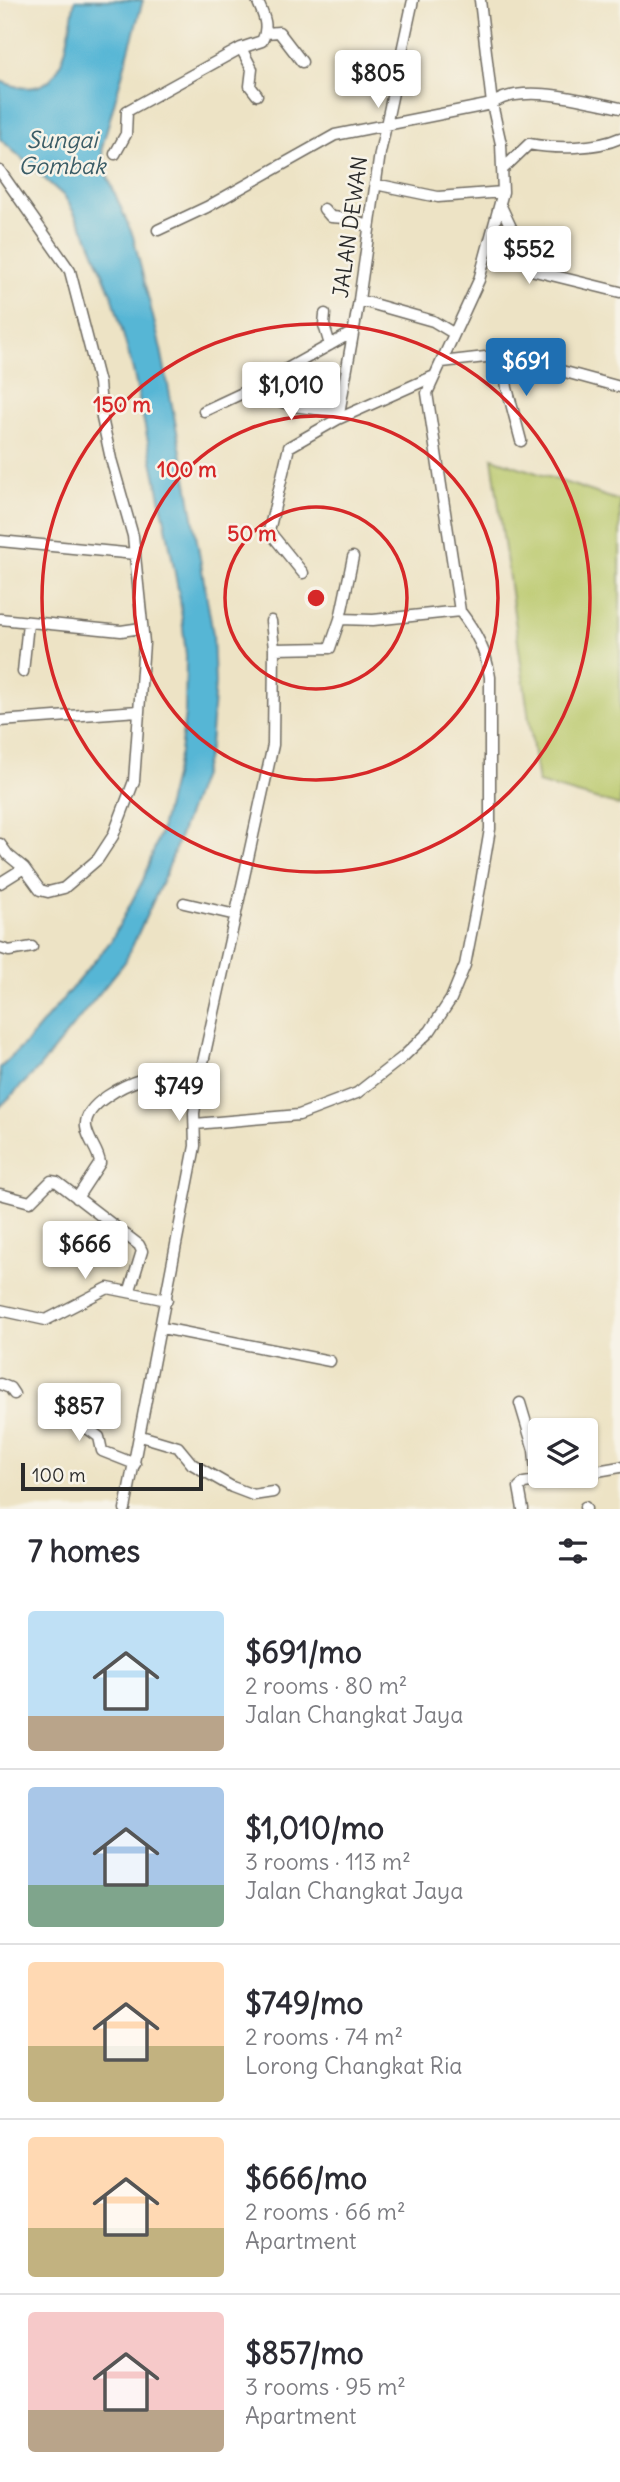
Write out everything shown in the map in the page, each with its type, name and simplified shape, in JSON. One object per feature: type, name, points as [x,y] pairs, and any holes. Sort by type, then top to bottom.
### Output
[{"type":"street","points":[[115,154],[126,134],[127,111],[241,48],[262,41],[266,33],[265,19],[257,0]]},
{"type":"street","name":"JALAN DEWAN","points":[[338,415],[359,300],[385,124],[413,0]]},
{"type":"street","points":[[195,1124],[299,1115],[356,1093],[421,1040],[451,999],[469,950],[490,830],[490,677],[487,659],[475,631],[460,611],[427,402],[432,377],[442,362],[479,280],[503,192],[504,168],[492,104],[480,0]]},
{"type":"street","points":[[266,33],[279,32],[302,62]]},
{"type":"street","points":[[241,48],[252,69],[250,86],[257,95]]},
{"type":"street","points":[[158,230],[207,207],[335,135],[492,104],[505,96],[555,95],[620,108]]},
{"type":"street","points":[[504,168],[529,145],[550,148],[597,145],[620,138]]},
{"type":"street","points":[[0,844],[24,868],[40,890],[48,892],[64,888],[98,859],[113,836],[129,802],[139,738],[138,711],[143,673],[134,536],[103,425],[99,383],[70,271],[1,174]]},
{"type":"street","points":[[375,184],[438,197],[503,192]]},
{"type":"street","points":[[500,204],[531,270],[620,292]]},
{"type":"street","points":[[324,209],[331,217],[345,218],[368,226]]},
{"type":"street","points":[[359,300],[433,321],[453,333]]},
{"type":"street","points":[[325,314],[324,325],[330,345]]},
{"type":"street","points":[[204,411],[249,390],[353,332]]},
{"type":"street","points":[[442,362],[503,355],[620,387]]},
{"type":"street","points":[[503,355],[507,388],[521,441]]},
{"type":"street","points":[[303,573],[269,531],[289,447],[338,415],[432,377]]},
{"type":"street","points":[[249,390],[293,406],[338,415]]},
{"type":"street","points":[[0,541],[135,554]]},
{"type":"street","points":[[274,649],[330,648],[340,619],[353,557]]},
{"type":"street","points":[[340,619],[373,620],[460,611]]},
{"type":"street","points":[[0,619],[121,631],[141,628]]},
{"type":"street","points":[[125,1509],[197,1136],[195,1102],[273,745],[274,649],[271,621]]},
{"type":"street","points":[[23,672],[28,623]]},
{"type":"street","points":[[0,721],[138,711]]},
{"type":"street","points":[[0,883],[24,868]]},
{"type":"street","points":[[184,903],[236,915]]},
{"type":"street","points":[[0,948],[9,951],[32,947]]},
{"type":"street","points":[[77,1198],[100,1163],[99,1151],[86,1126],[87,1116],[92,1109],[128,1083],[143,1079],[195,1102]]},
{"type":"street","points":[[0,1194],[30,1202],[51,1181],[57,1182],[139,1245],[142,1251],[130,1290]]},
{"type":"street","points":[[0,1310],[46,1320],[108,1288],[130,1290],[167,1300]]},
{"type":"street","points":[[162,1328],[330,1361]]},
{"type":"street","points":[[0,1384],[10,1388],[14,1394]]},
{"type":"street","points":[[89,1400],[75,1419],[99,1437],[102,1451],[135,1465]]},
{"type":"street","points":[[520,1403],[528,1430]]},
{"type":"street","points":[[141,1436],[178,1447],[192,1464],[232,1487],[253,1495],[273,1492]]},
{"type":"street","points":[[598,1471],[620,1467]]},
{"type":"street","points":[[523,1509],[519,1487],[528,1484]]},
{"type":"green space","points":[[492,458],[620,501],[620,806],[538,783]]},
{"type":"water","name":"Sungai Gombak","points":[[75,0],[143,0],[102,147],[104,168],[133,236],[161,349],[213,634],[215,684],[210,745],[202,775],[167,871],[125,962],[38,1069],[0,1107],[0,1068],[28,1041],[111,941],[143,880],[160,833],[180,752],[185,714],[186,656],[180,600],[133,370],[113,298],[88,237],[65,197],[0,139],[0,81],[22,87],[38,86],[50,80],[64,53]]}]
